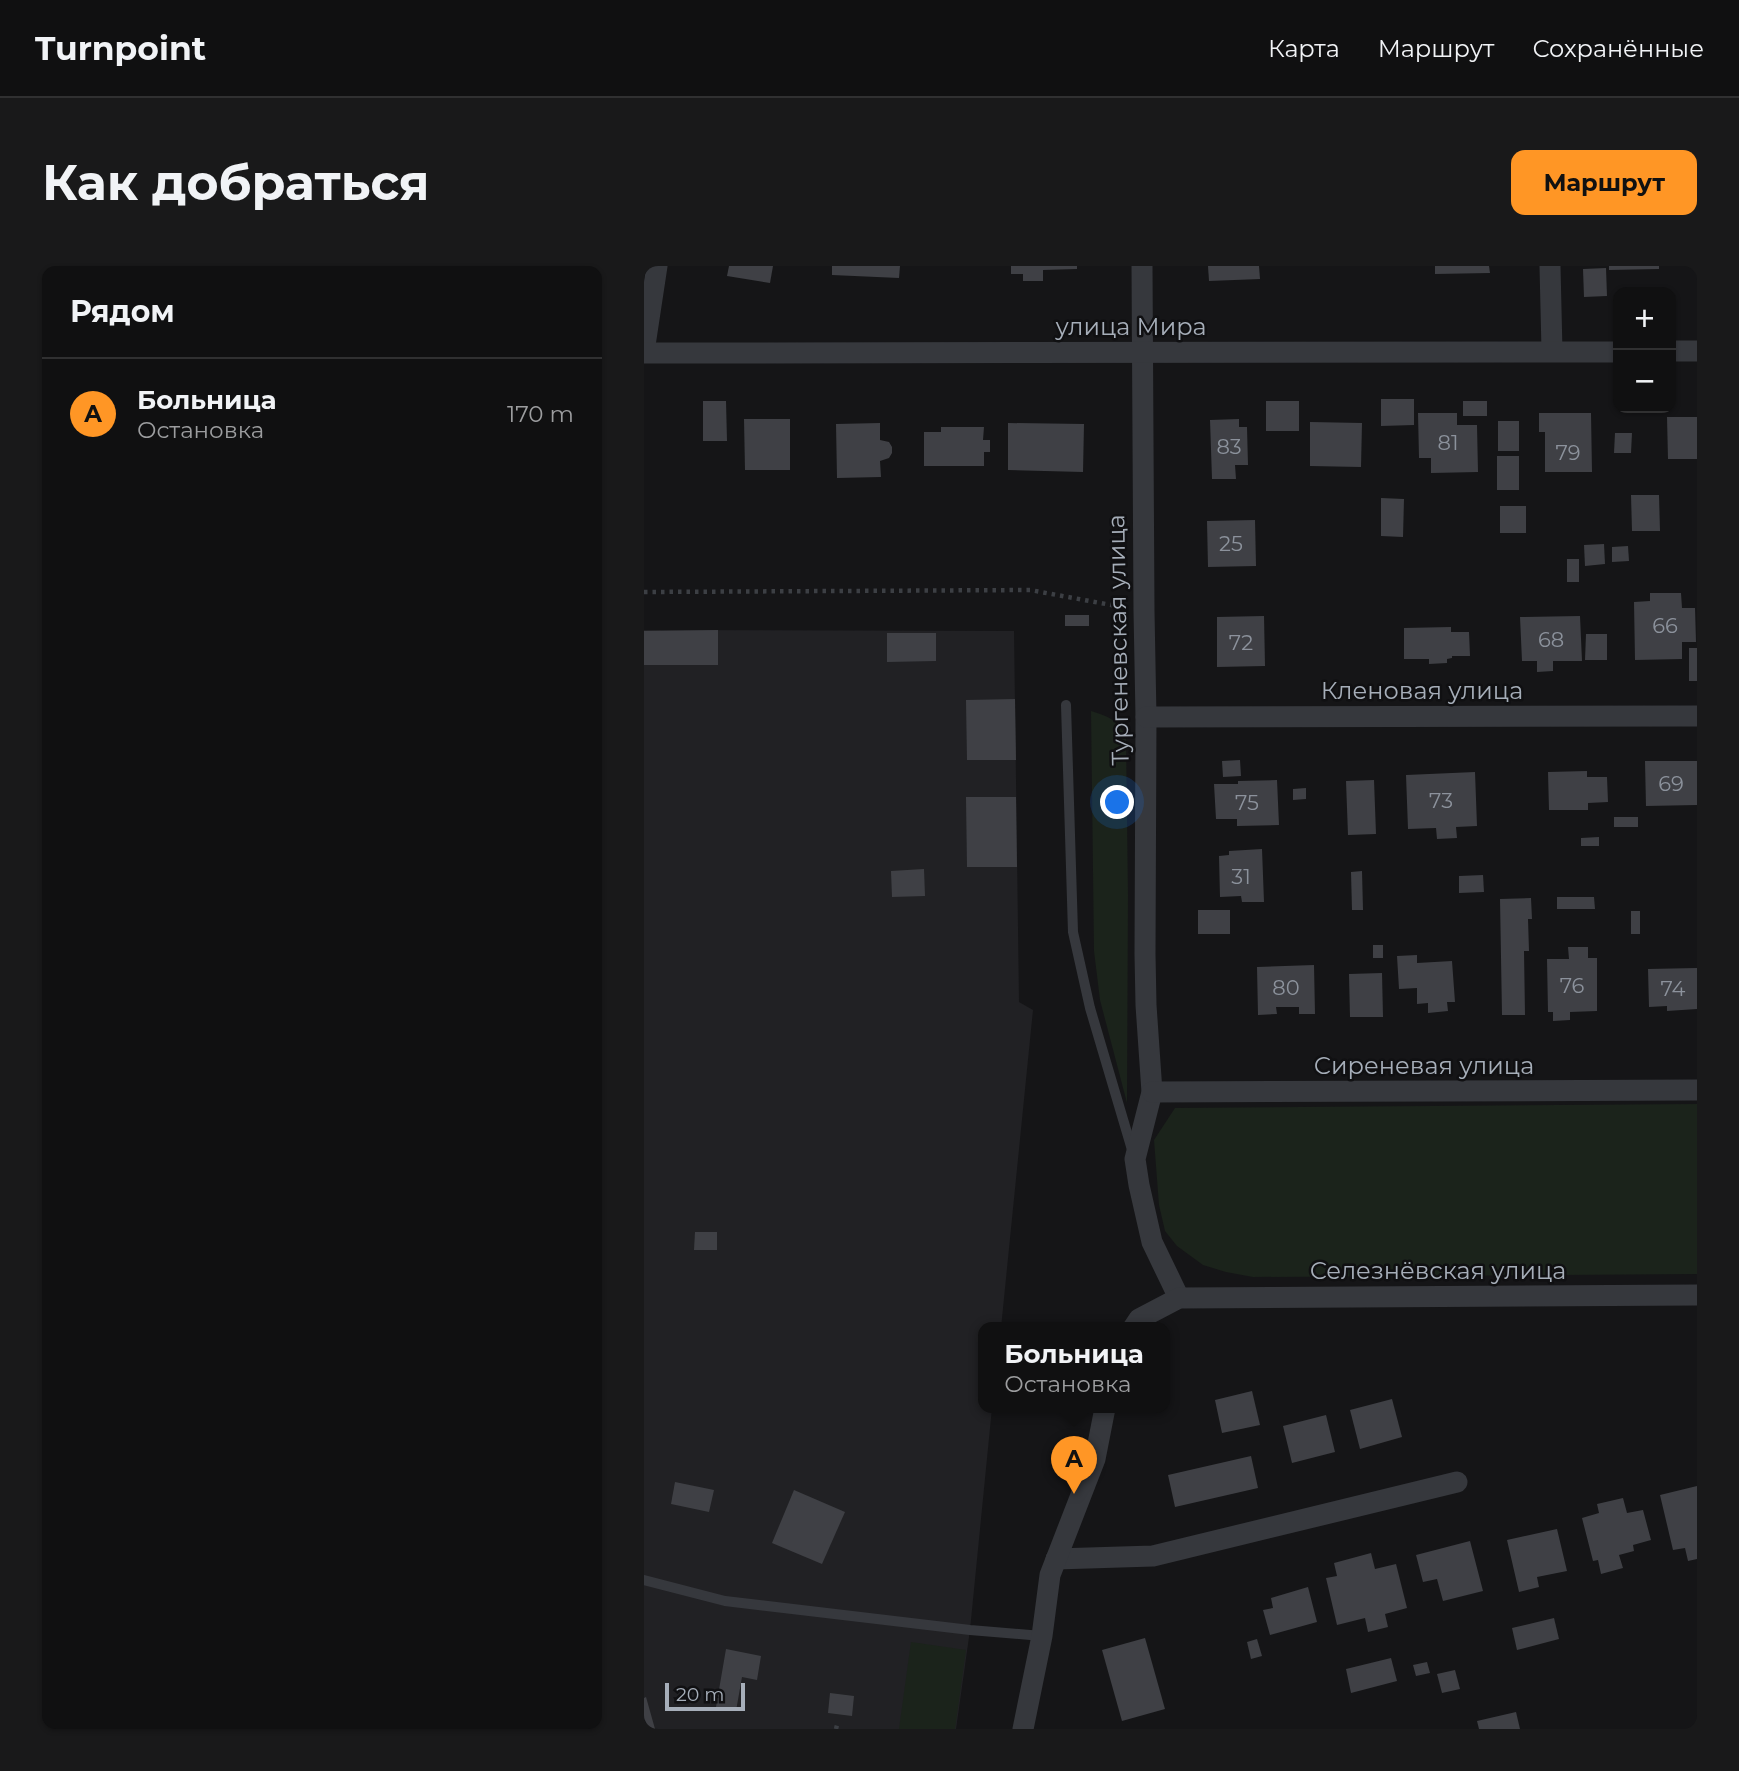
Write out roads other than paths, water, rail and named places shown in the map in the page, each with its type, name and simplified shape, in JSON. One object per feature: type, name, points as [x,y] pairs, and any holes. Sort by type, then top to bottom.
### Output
[{"type":"street","points":[[644,353],[657,266]]},
{"type":"street","name":"Тургеневская улица","points":[[1142,266],[1146,1005],[1152,1092],[1135,1159],[1152,1242],[1180,1298]]},
{"type":"street","points":[[1550,266],[1552,351]]},
{"type":"street","points":[[1676,351],[1697,351]]},
{"type":"street","name":"улица Мира","points":[[644,353],[1613,352]]},
{"type":"street","name":"Кленовая улица","points":[[1146,717],[1697,716]]},
{"type":"street","name":"Сиреневая улица","points":[[1152,1092],[1697,1090]]},
{"type":"street","name":"Селезнёвская улица","points":[[1180,1298],[1697,1295]]},
{"type":"street","points":[[1138,1322],[1180,1298]]},
{"type":"street","points":[[1023,1729],[1042,1636],[1050,1575],[1095,1460],[1104,1413]]},
{"type":"street","points":[[1056,1559],[1153,1556],[1457,1482]]},
{"type":"lane","points":[[1066,705],[1073,932],[1090,1009],[1135,1159]]},
{"type":"lane","points":[[644,1580],[725,1601],[1042,1636]]},
{"type":"place","name":"Больница","points":[[1074,1494]]}]
